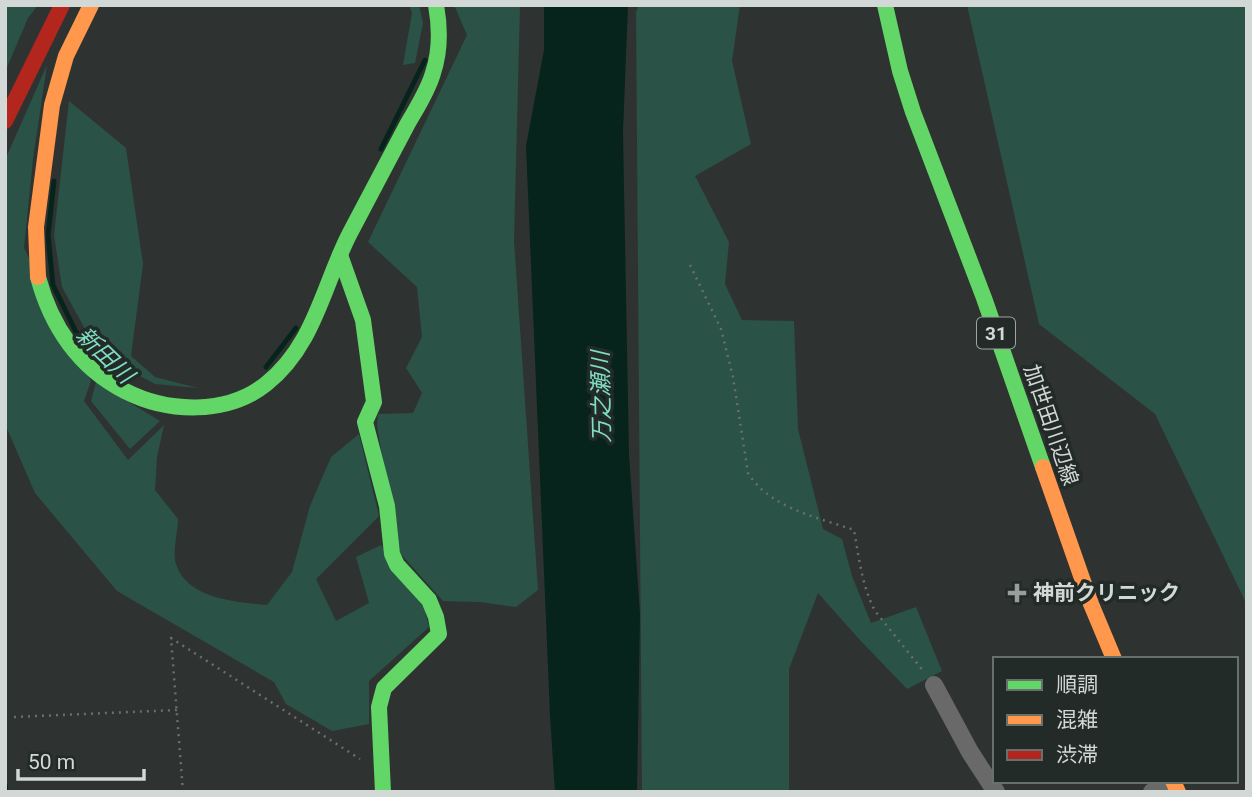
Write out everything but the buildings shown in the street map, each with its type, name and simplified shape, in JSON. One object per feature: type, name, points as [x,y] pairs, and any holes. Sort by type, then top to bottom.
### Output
[{"type":"street","points":[[91,5],[64,59],[54,93],[38,206],[38,278],[63,337],[83,361],[108,381],[149,401],[196,407],[230,404],[267,383],[295,355],[314,326],[340,255],[434,73],[439,20],[436,5]]},
{"type":"street","name":"加世田川辺線","points":[[885,5],[900,72],[913,112],[984,298],[1091,604],[1113,657]]},
{"type":"street","points":[[5,121],[59,11]]},
{"type":"street","points":[[340,255],[363,320],[374,402],[365,422],[387,506],[392,554],[397,565],[429,600],[439,634],[384,688],[379,707],[383,792]]},
{"type":"street","points":[[934,685],[970,752],[996,792]]},
{"type":"street","points":[[1152,792],[1175,786]]},
{"type":"path","points":[[690,265],[720,329],[733,377],[748,473],[756,486],[777,502],[854,530],[865,587],[875,611],[934,685]]},
{"type":"path","points":[[183,792],[171,638],[359,759]]},
{"type":"path","points":[[14,717],[177,710]]},
{"type":"shaded area","points":[[5,5],[38,5],[28,18],[5,72]]},
{"type":"shaded area","points":[[409,5],[419,5],[423,23],[415,63],[403,65],[412,13]]},
{"type":"shaded area","points":[[454,5],[520,5],[514,241],[538,590],[516,607],[443,601],[399,552],[377,426],[378,414],[413,413],[422,393],[406,368],[422,337],[417,287],[368,242],[467,35]]},
{"type":"shaded area","points":[[639,5],[740,5],[732,61],[751,144],[695,176],[729,242],[725,284],[742,320],[794,321],[798,429],[823,529],[842,539],[852,576],[871,623],[916,607],[942,671],[907,689],[818,593],[789,669],[789,792],[642,792],[636,12]]},
{"type":"shaded area","points":[[967,5],[1247,5],[1247,605],[1155,414],[1039,324]]},
{"type":"shaded area","points":[[47,65],[33,159],[24,248],[91,381],[84,401],[128,460],[164,425],[157,457],[155,490],[178,519],[175,559],[182,576],[201,592],[227,600],[267,605],[292,572],[310,506],[331,457],[359,434],[379,516],[316,579],[336,621],[369,603],[356,557],[381,545],[424,607],[429,627],[369,681],[369,724],[332,731],[286,704],[274,682],[117,591],[35,493],[5,424],[5,160]]},
{"type":"shaded area","points":[[69,101],[126,148],[143,264],[131,356],[155,377],[198,388],[155,384],[131,371],[85,329],[62,287],[54,235]]},
{"type":"shaded area","points":[[96,382],[160,421],[130,449],[91,401]]},
{"type":"water","name":"万之瀬川","points":[[544,5],[628,5],[623,132],[629,454],[640,614],[637,792],[555,792],[526,146],[544,50]]},
{"type":"waterway","name":"新田川","points":[[381,149],[425,60]]},
{"type":"waterway","name":"新田川","points":[[54,181],[48,235],[53,285],[76,332],[126,378]]},
{"type":"waterway","name":"新田川","points":[[266,367],[296,328]]},
{"type":"waterway","points":[[5,784],[6,792]]},
{"type":"traffic: fast","points":[[38,277],[51,312],[69,344],[94,370],[125,391],[160,404],[197,407],[234,401],[266,384],[283,368],[307,333],[350,233],[428,86],[438,48],[436,5]]},
{"type":"traffic: fast","points":[[885,5],[900,71],[913,112],[984,298],[1043,467]]},
{"type":"traffic: fast","points":[[340,255],[363,320],[374,402],[365,422],[387,506],[392,554],[397,565],[429,600],[439,634],[384,688],[379,707],[383,792]]},
{"type":"traffic: slow","points":[[38,277],[36,227],[52,105],[66,56],[91,5]]},
{"type":"traffic: slow","points":[[1043,467],[1091,604],[1113,657]]},
{"type":"traffic: slow","points":[[1174,783],[1178,792]]},
{"type":"traffic: jam","points":[[5,121],[62,5]]},
{"type":"place","name":"神前クリニック","points":[[1017,593]]}]
